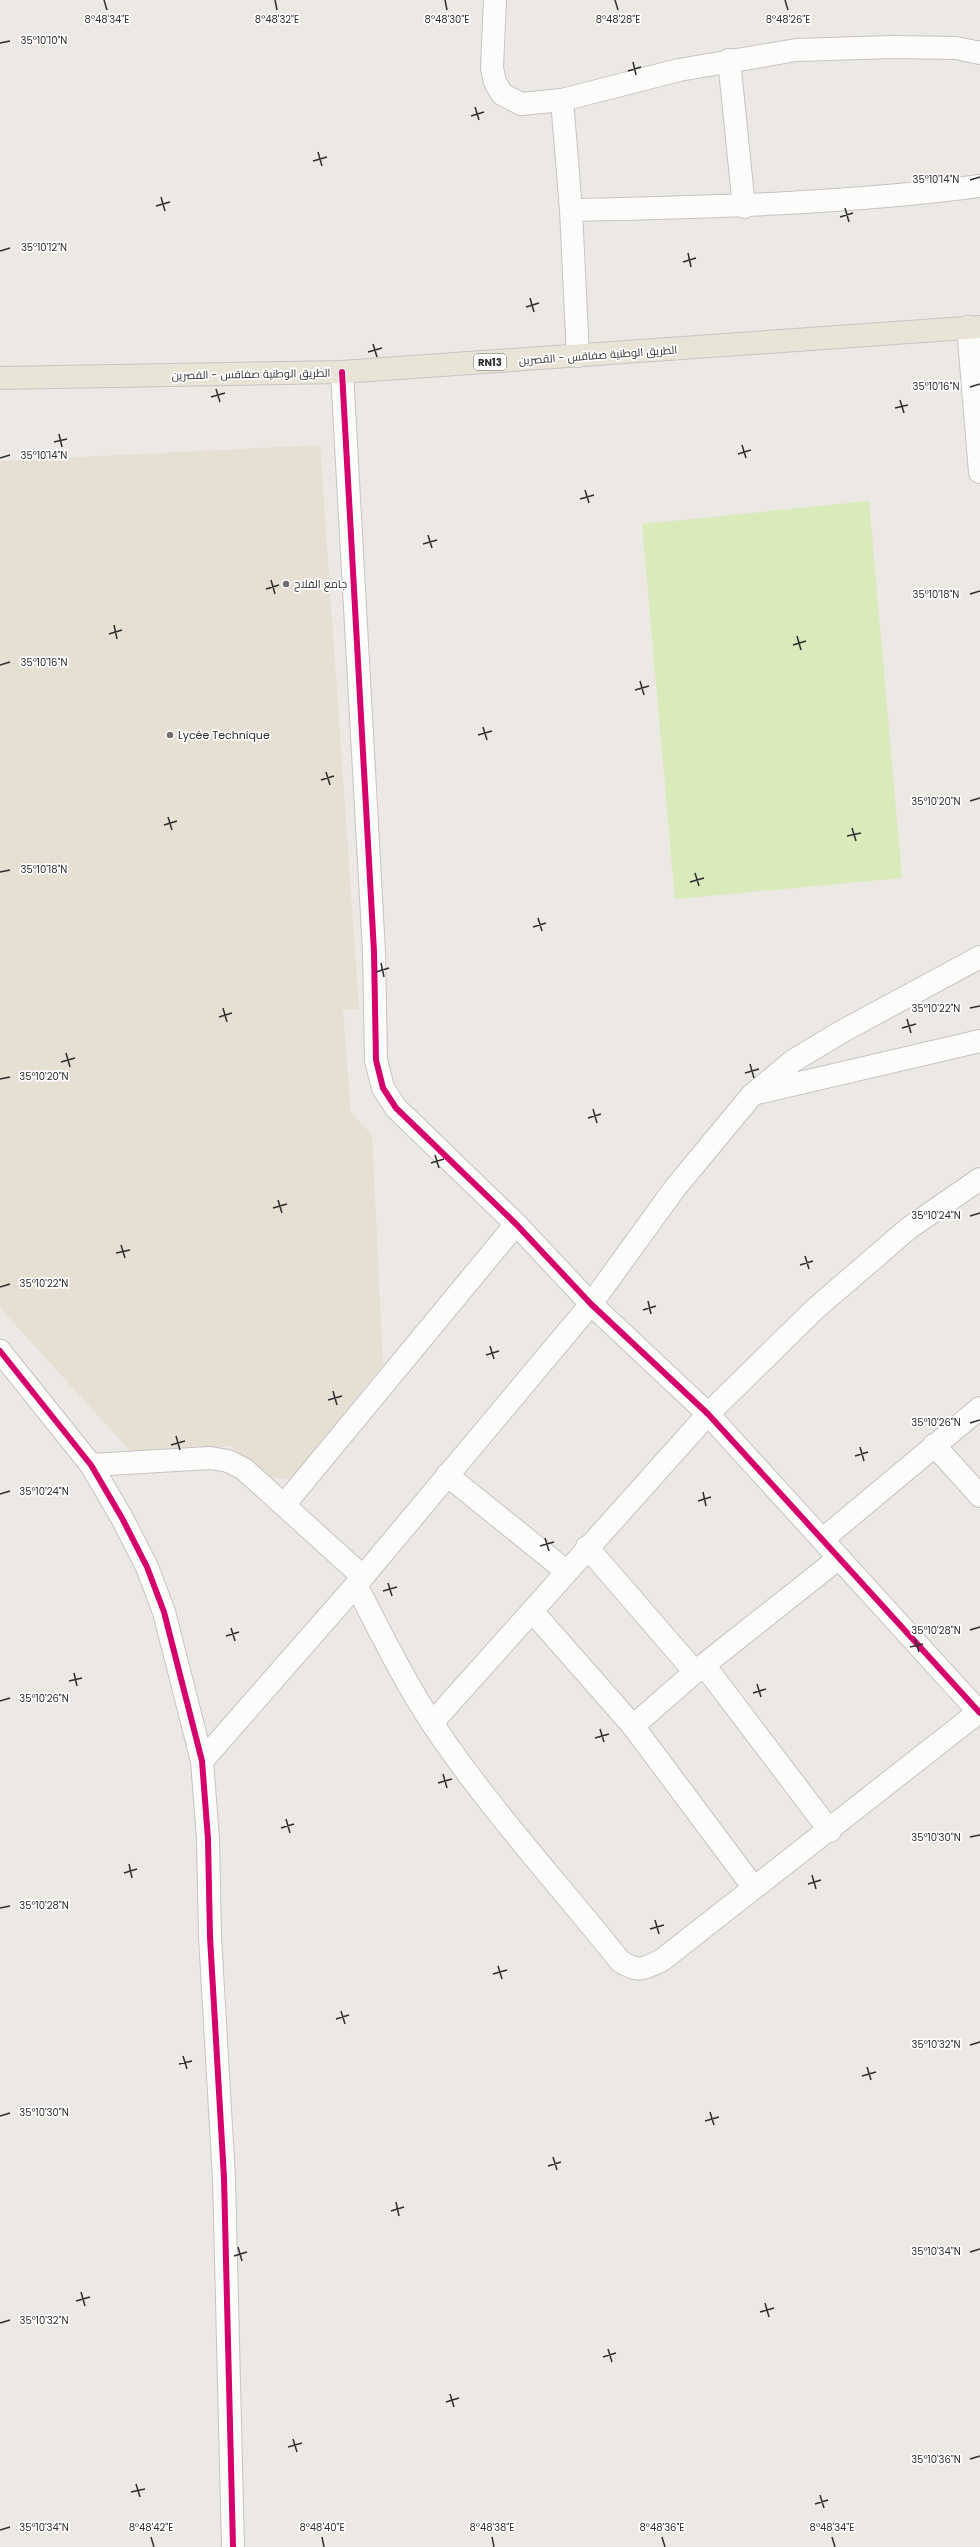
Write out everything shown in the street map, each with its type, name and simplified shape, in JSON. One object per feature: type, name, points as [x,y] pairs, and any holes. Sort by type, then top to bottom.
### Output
[{"type":"main road","name":"الطريق الوطنية صفاقس - القصرين","points":[[0,378],[342,372],[974,327]]},
{"type":"street","points":[[495,0],[492,68],[495,82],[502,94],[521,104],[562,100],[679,70],[729,60],[796,50],[892,46],[956,48],[980,53]]},
{"type":"street","points":[[729,60],[744,207]]},
{"type":"street","points":[[562,100],[571,210],[578,356]]},
{"type":"street","points":[[571,210],[744,207],[900,196],[980,186]]},
{"type":"street","points":[[974,327],[980,472]]},
{"type":"street","points":[[91,1465],[210,1458],[228,1461],[244,1469],[284,1505],[358,1580],[404,1677],[432,1722],[471,1776],[620,1961],[632,1969],[645,1968],[662,1960],[830,1831],[979,1712],[708,1414],[591,1304],[516,1224],[396,1108],[383,1088],[376,1060],[374,952],[342,372]]},
{"type":"street","points":[[202,1761],[358,1580],[591,1304],[675,1188],[752,1095],[793,1061],[841,1032],[980,957]]},
{"type":"street","points":[[752,1095],[980,1041]]},
{"type":"street","points":[[432,1722],[708,1414],[815,1309],[909,1228],[980,1179]]},
{"type":"street","points":[[284,1505],[516,1224]]},
{"type":"street","points":[[0,1351],[91,1465],[122,1518],[147,1566],[164,1612],[202,1761],[208,1839],[210,1937],[224,2178],[233,2547]]},
{"type":"street","points":[[823,1539],[934,1444],[980,1408]]},
{"type":"street","points":[[934,1444],[980,1496]]},
{"type":"street","points":[[447,1475],[566,1572]]},
{"type":"street","points":[[587,1548],[699,1668],[830,1831]]},
{"type":"street","points":[[633,1726],[699,1668],[839,1558]]},
{"type":"street","points":[[532,1611],[633,1726],[754,1888]]},
{"type":"shaded area","name":"Lycée Technique","points":[[320,445],[359,1009],[343,1010],[351,1113],[372,1135],[383,1364],[292,1479],[271,1478],[231,1446],[133,1454],[0,1308],[0,461]]},
{"type":"green space","points":[[869,501],[902,878],[675,899],[642,524]]},
{"type":"cycle path","points":[[342,372],[374,952],[376,1060],[383,1088],[396,1108],[516,1224],[591,1304],[708,1414],[980,1713]]},
{"type":"cycle path","points":[[0,1351],[91,1465],[122,1518],[147,1567],[164,1612],[202,1761],[208,1839],[210,1937],[224,2178],[233,2547]]},
{"type":"place","name":"جامع الفلاح","points":[[286,584]]},
{"type":"place","name":"Lycée Technique","points":[[170,735]]}]
